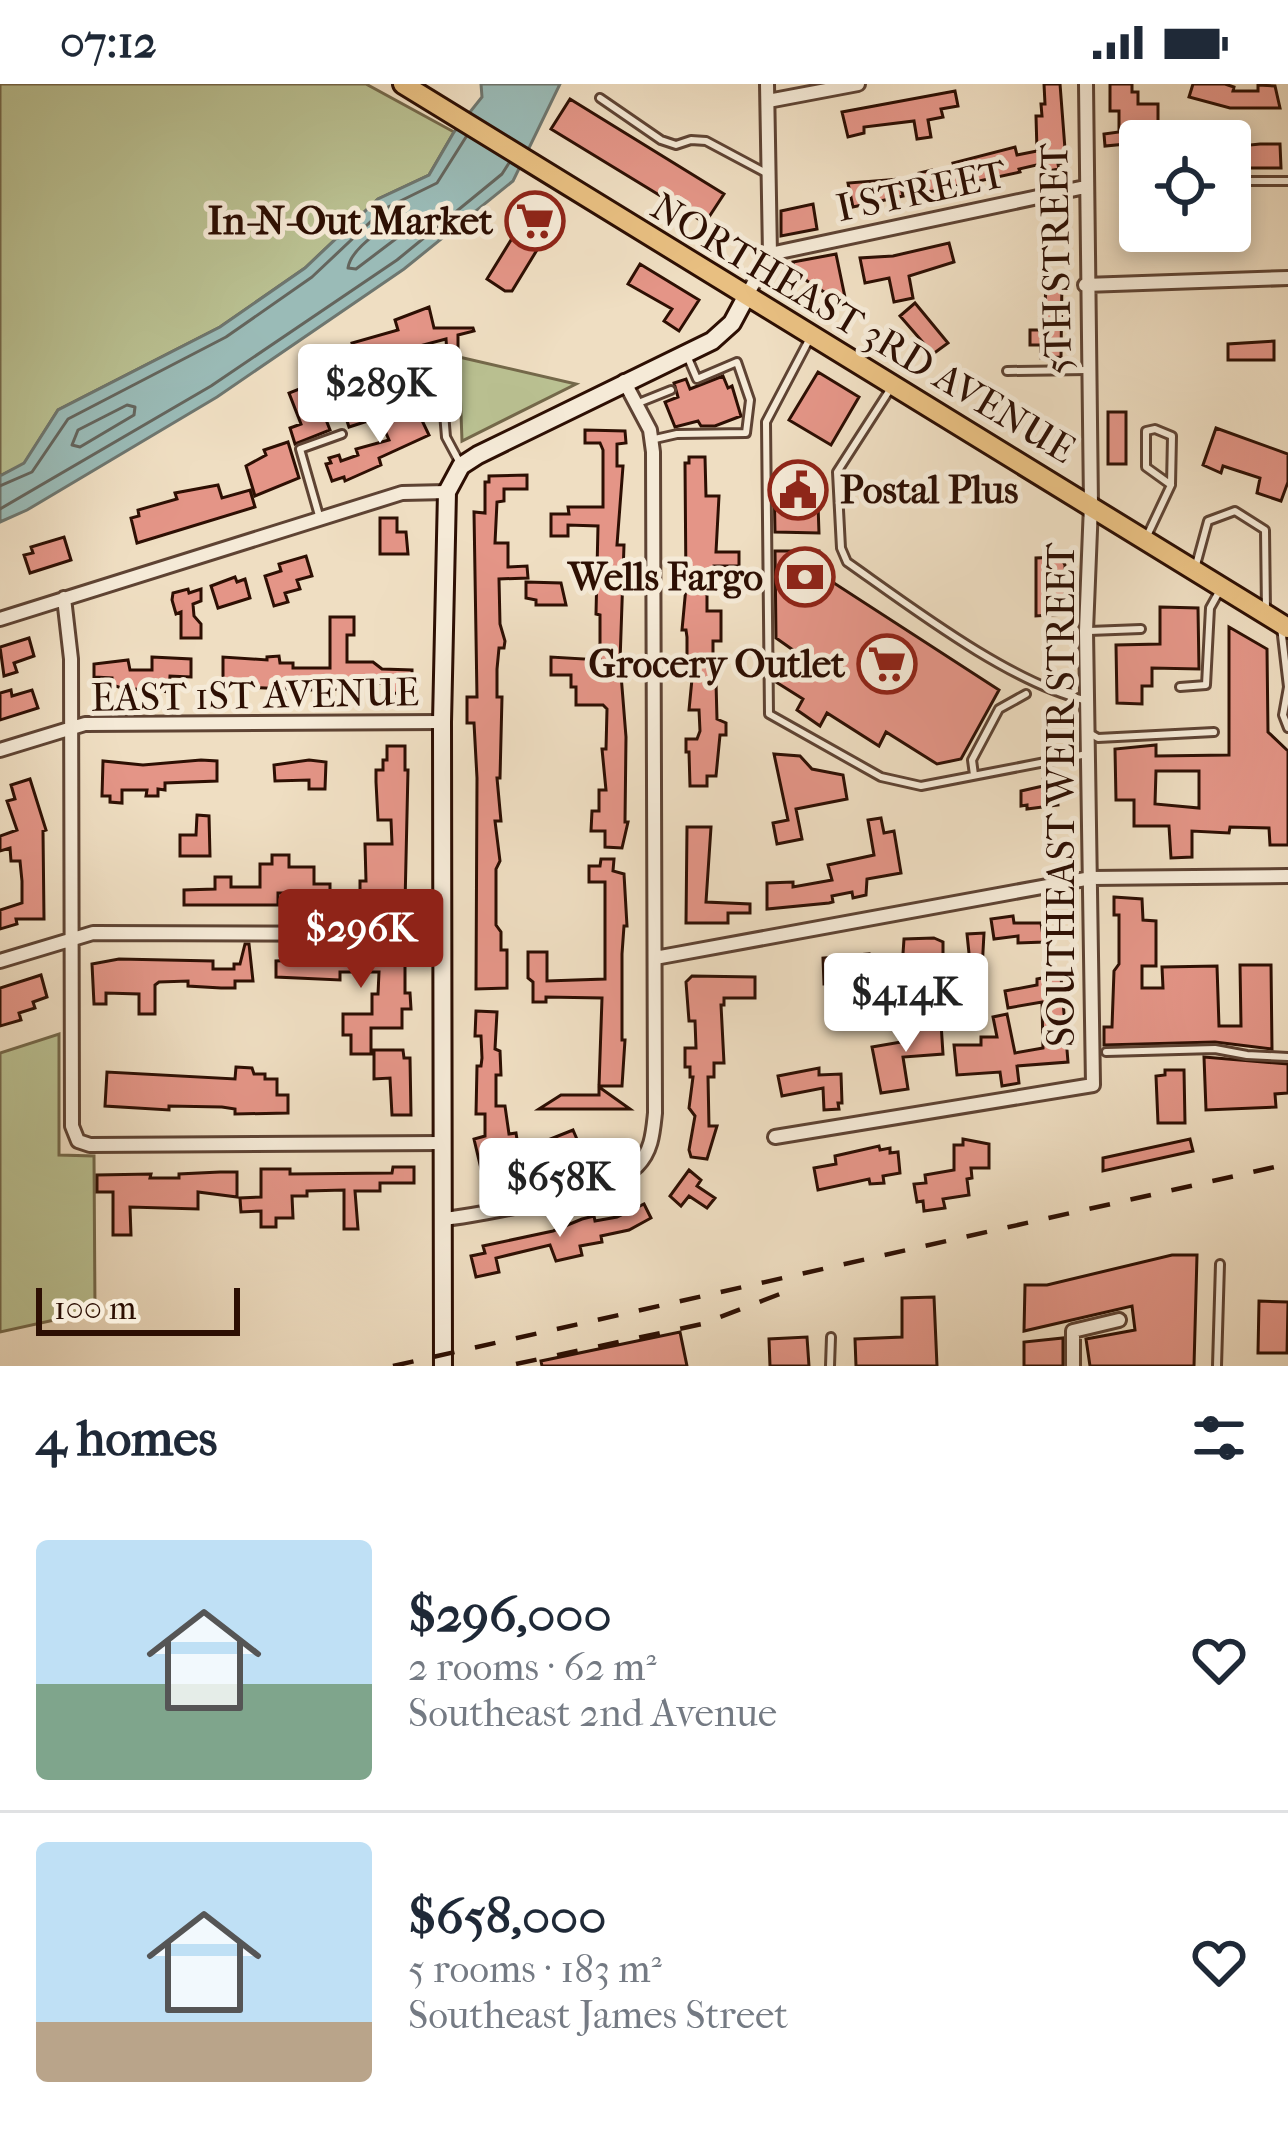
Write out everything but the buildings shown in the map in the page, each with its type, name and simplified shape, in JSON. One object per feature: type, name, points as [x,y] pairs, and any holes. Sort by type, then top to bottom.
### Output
[{"type":"main road","name":"NORTHEAST 3RD AVENUE","points":[[403,84],[1278,622]]},
{"type":"street","points":[[443,1366],[446,492],[461,466],[722,334],[770,254],[767,84]]},
{"type":"street","points":[[767,100],[858,84]]},
{"type":"street","name":"5TH STREET","points":[[1086,84],[1090,505]]},
{"type":"street","name":"I STREET","points":[[770,254],[1084,187]]},
{"type":"street","points":[[1085,285],[1288,278]]},
{"type":"street","points":[[444,1219],[610,1183],[636,1168],[651,1144],[655,1113],[655,619],[651,440],[624,381]]},
{"type":"street","points":[[0,619],[402,493],[446,492]]},
{"type":"street","name":"SOUTHEAST WEIR STREET","points":[[775,1137],[1093,1085],[1086,632],[1090,505]]},
{"type":"street","points":[[64,598],[71,659],[72,1126],[78,1141],[90,1145],[443,1143]]},
{"type":"street","name":"EAST 1ST AVENUE","points":[[0,750],[71,727],[442,722]]},
{"type":"street","points":[[655,958],[1090,878],[1288,876]]},
{"type":"street","points":[[0,961],[93,933],[443,934]]},
{"type":"street","points":[[1073,1366],[1073,1331],[1119,1320]]},
{"type":"lane","points":[[600,98],[662,140],[676,145],[706,140],[769,175]]},
{"type":"lane","points":[[1251,181],[1288,181]]},
{"type":"lane","points":[[811,335],[766,422],[769,714],[881,777],[922,786],[1088,754]]},
{"type":"lane","points":[[439,353],[446,437],[461,466]]},
{"type":"lane","points":[[651,440],[677,434],[746,433],[750,400],[737,362],[694,381],[686,354]]},
{"type":"lane","points":[[1006,371],[1087,370]]},
{"type":"lane","points":[[894,385],[837,472],[841,548],[847,562],[1022,677],[1054,693],[1087,700]]},
{"type":"lane","points":[[636,404],[671,390]]},
{"type":"lane","points":[[1145,539],[1171,485],[1172,436],[1155,428],[1146,431],[1146,467],[1171,485]]},
{"type":"lane","points":[[320,518],[301,447],[342,434]]},
{"type":"lane","points":[[1194,570],[1208,520],[1234,511],[1265,530],[1288,687],[1283,715],[1288,728]]},
{"type":"lane","points":[[1180,687],[1206,685],[1210,608],[1222,587]]},
{"type":"lane","points":[[1086,632],[1142,629]]},
{"type":"lane","points":[[974,776],[972,760],[999,710],[1027,694]]},
{"type":"lane","points":[[1088,733],[1098,738],[1214,732]]},
{"type":"lane","points":[[1106,1052],[1215,1049],[1288,1057]]},
{"type":"lane","points":[[1217,1366],[1220,1264]]},
{"type":"lane","points":[[830,1366],[831,1336]]},
{"type":"green space","points":[[0,84],[366,84],[454,132],[429,175],[378,199],[305,268],[220,327],[58,410],[24,464],[0,476]]},
{"type":"green space","points":[[459,357],[576,384],[462,441]]},
{"type":"green space","points":[[59,1034],[59,1155],[94,1156],[95,1311],[0,1332],[0,1053]]},
{"type":"water","points":[[481,84],[560,84],[513,181],[404,269],[217,397],[0,522],[0,476],[24,463],[58,410],[220,327],[305,268],[378,199],[429,175],[482,97]]},
{"type":"railway","points":[[393,1366],[1288,1164]]},
{"type":"railway","points":[[516,1364],[702,1324],[798,1287]]},
{"type":"place","name":"In-N-Out Market","points":[[535,221]]},
{"type":"place","name":"Postal Plus","points":[[798,490]]},
{"type":"place","name":"Wells Fargo","points":[[805,577]]},
{"type":"place","name":"Grocery Outlet","points":[[887,664]]}]
